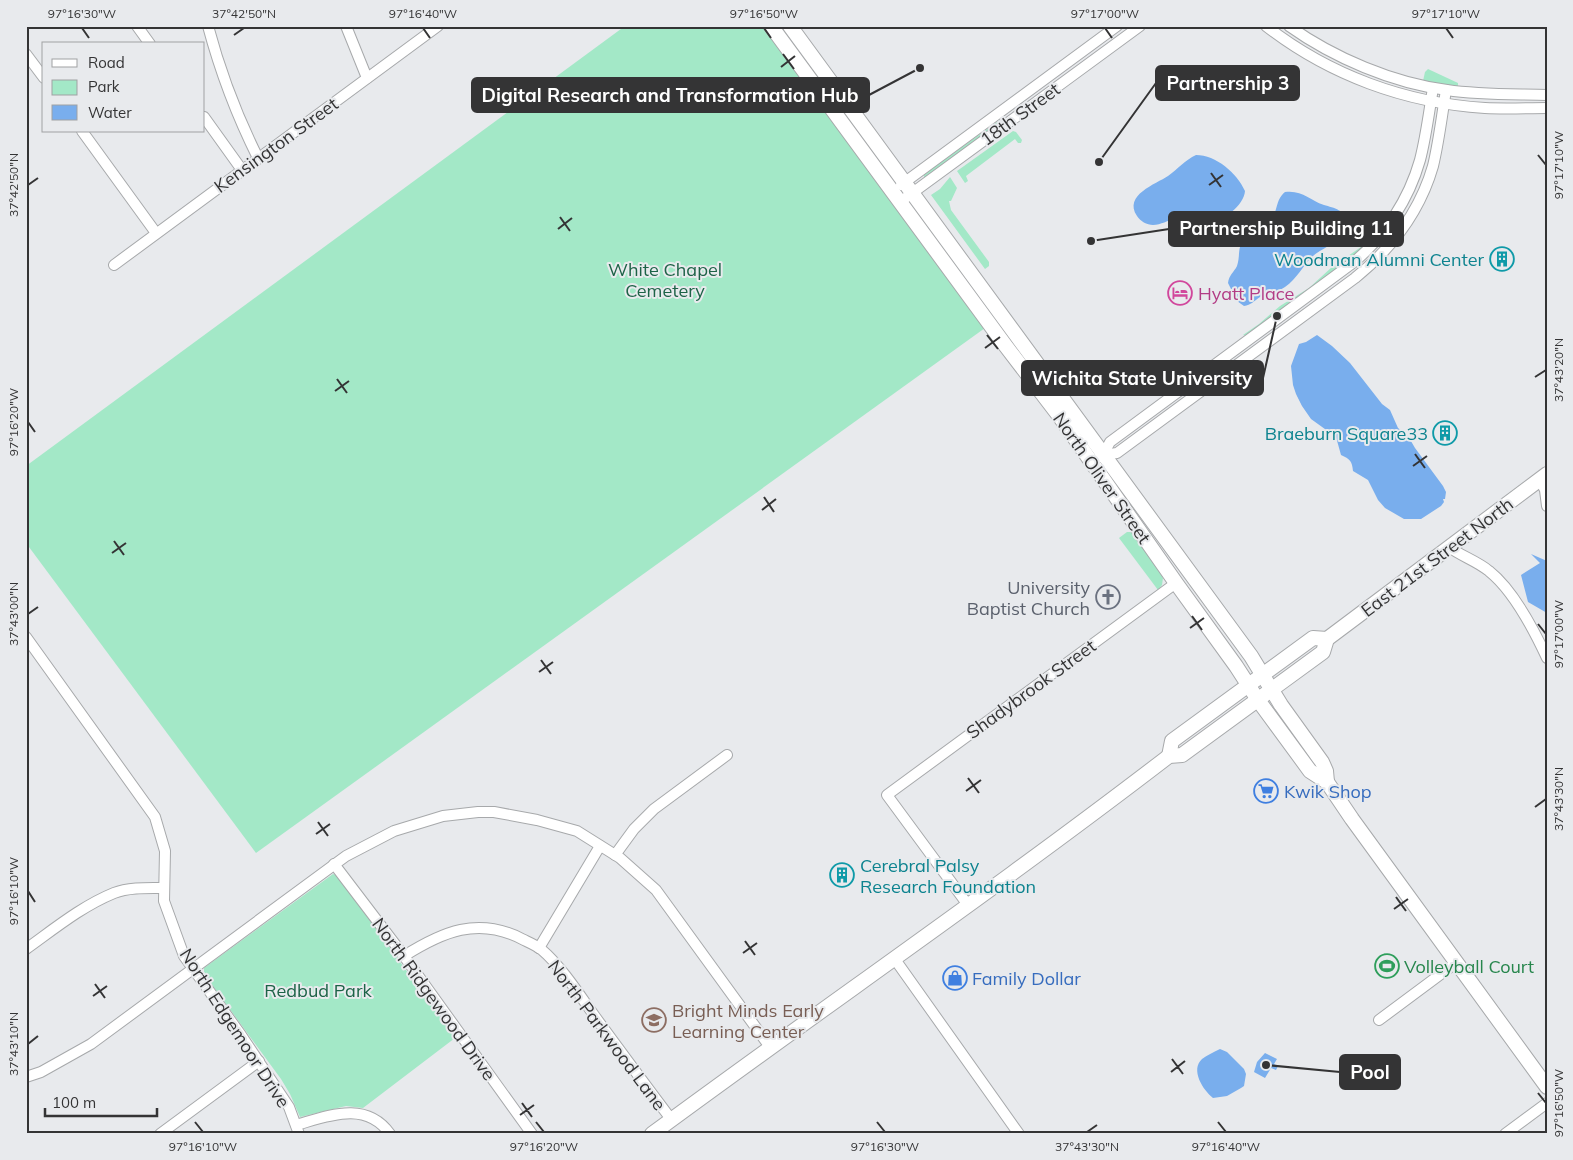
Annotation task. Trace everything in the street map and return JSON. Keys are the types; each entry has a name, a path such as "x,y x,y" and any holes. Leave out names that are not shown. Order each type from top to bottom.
{"main road":[{"name":"North Oliver Street","path":"771,26 1060,417 1091,464 1258,700 1310,771 1327,782 1375,852 1547,1087"},
{"name":"North Oliver Street","path":"790,26 1251,656 1322,762 1326,771 1327,782"},
{"name":"East 21st Street North","path":"652,1134 968,905 1169,756 1182,755 1272,690 1323,652 1327,639 1543,477"},
{"name":"East 21st Street North","path":"1169,756 1172,741 1313,638 1327,639"}],"street":[{"path":"137,26 149,42"},
{"path":"208,26 234,104 258,158"},
{"path":"346,26 367,78"},
{"name":"Kensington Street","path":"114,265 438,26"},
{"name":"18th Street","path":"896,197 1118,26"},
{"name":"18th Street","path":"908,188 1140,26"},
{"path":"1266,26 1295,47 1340,72 1385,89 1431,101 1486,108 1547,108"},
{"path":"1289,26 1322,47 1349,61 1380,73 1433,88 1505,94 1547,95"},
{"path":"26,54 42,75"},
{"path":"1104,455 1110,442 1354,262 1369,248 1394,216 1412,185 1420,158 1433,88"},
{"path":"1091,464 1104,455 1117,453 1355,278 1382,254 1407,222 1430,177 1436,153 1446,90"},
{"path":"205,118 242,170"},
{"path":"83,132 156,234"},
{"path":"1543,477 1547,506"},
{"path":"1448,547 1479,564 1501,582 1522,613 1547,658"},
{"name":"Shadybrook Street","path":"968,905 887,795 1176,583"},
{"name":"North Edgemoor Drive","path":"26,637 155,817 165,851 164,901 184,956 259,1061 289,1107 297,1129"},
{"path":"615,855 634,829 654,809 727,755"},
{"path":"26,1076 41,1072 91,1044 346,856 394,831 443,816 478,812 494,812 537,820 577,831 615,855 656,890 770,1047"},
{"path":"538,948 600,846"},
{"name":"North Ridgewood Drive","path":"334,864 404,956 532,1134"},
{"path":"26,949 71,917 116,892 139,888 164,888"},
{"name":"North Parkwood Lane","path":"404,956 428,940 450,931 464,929 483,928 503,931 517,936 538,948 566,978 671,1119"},
{"path":"894,958 1019,1134"},
{"path":"1379,1020 1457,962"},
{"path":"160,1134 259,1061"},
{"path":"1504,1134 1547,1103"},
{"path":"297,1129 336,1114 352,1112 368,1116 379,1122 390,1134"}],"green space":[{"name":"White Chapel Cemetery","path":"625,26 762,26 985,328 256,853 26,543 26,466"},
{"path":"1428,69 1458,83 1458,87 1423,81 1425,72"},
{"path":"1000,120 1000,123 924,178 924,174"},
{"path":"1013,131 1022,140 1021,143 1018,143 1015,139 966,176 968,181 965,183 957,171"},
{"path":"950,177 957,188 951,201 949,201 951,210 989,262 989,266 985,269 931,195 940,189"},
{"path":"1375,233 1374,237 1351,259 1297,297 1297,299 1247,336 1243,335 1280,306 1309,288 1332,267 1361,247"},
{"path":"1127,532 1132,532 1163,578 1162,585 1158,590 1119,538"},
{"name":"Redbud Park","path":"333,874 338,876 455,1038 363,1108 346,1106 300,1117 281,1079 204,974 204,968"},
{"name":"Volleyball Court","path":"1385,953 1398,971 1389,978 1375,960"}],"water":[{"path":"1196,155 1211,158 1225,166 1237,178 1245,191 1244,197 1236,208 1225,217 1212,222 1175,219 1153,225 1140,220 1134,209 1134,202 1137,196"},
{"path":"1285,192 1297,192 1339,210 1345,218 1345,229 1339,239 1313,256 1285,287 1244,306 1237,301 1228,283 1230,276 1237,266 1241,244 1247,237 1265,228 1270,223"},
{"path":"1317,335 1350,363 1382,404 1390,410 1398,428 1408,436 1443,486 1446,492 1445,499 1443,499 1444,502 1421,519 1404,519 1385,508 1378,500 1368,480 1353,471 1350,461 1341,455 1336,437 1311,419 1302,406 1293,385 1291,366 1299,344"},
{"path":"1531,554 1547,561 1547,613 1528,602 1521,575 1540,563"},
{"path":"1220,1049 1227,1052 1244,1069 1246,1074 1244,1086 1227,1096 1213,1098 1199,1080 1197,1069 1202,1059"},
{"path":"1265,1053 1277,1059 1274,1064 1278,1066 1276,1070 1271,1068 1265,1078 1254,1072 1257,1062"}],"place":[{"name":"Digital Research and Transformation Hub","path":"920,68"},
{"name":"Partnership 3","path":"1099,162"},
{"name":"Partnership Building 11","path":"1091,241"},
{"name":"Woodman Alumni Center","path":"1502,259"},
{"name":"Hyatt Place","path":"1180,293"},
{"name":"Wichita State University","path":"1277,316"},
{"name":"Braeburn Square33","path":"1445,433"},
{"name":"University Baptist Church","path":"1108,597"},
{"name":"Kwik Shop","path":"1266,791"},
{"name":"Cerebral Palsy Research Foundation","path":"842,875"},
{"name":"Volleyball Court","path":"1387,966"},
{"name":"Family Dollar","path":"955,978"},
{"name":"Bright Minds Early Learning Center","path":"654,1020"},
{"name":"Pool","path":"1266,1065"}]}
